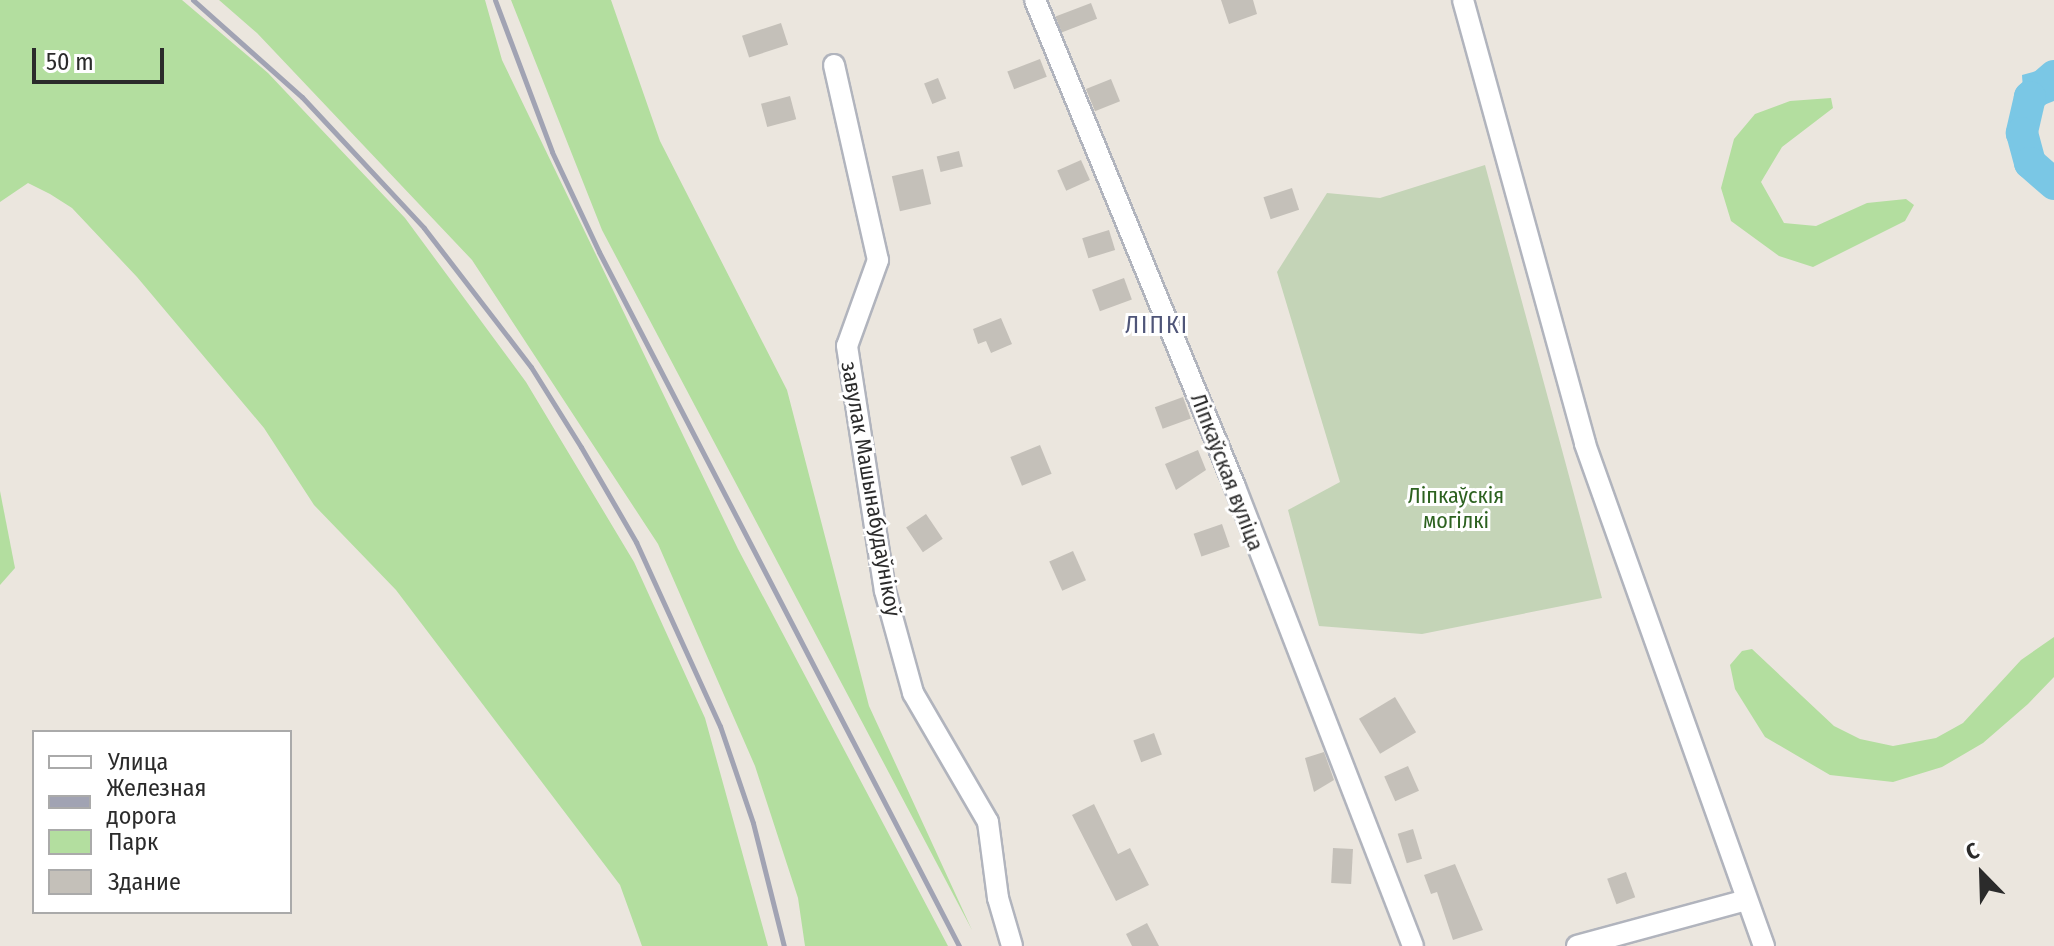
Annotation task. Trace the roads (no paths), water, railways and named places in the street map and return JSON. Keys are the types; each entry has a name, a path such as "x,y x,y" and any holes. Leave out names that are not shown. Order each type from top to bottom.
{"street":[{"name":"Ліпкаўская вуліца","path":"1035,0 1235,487 1413,946"},
{"path":"1463,0 1585,444 1764,946"},
{"name":"завулак Машынабудаўнікоў","path":"834,65 878,260 847,346 885,591 913,693 988,822 998,898 1012,946"},
{"path":"1577,946 1746,900"}],"water":[{"path":"2054,66 2054,101 2036,108 2024,104 2022,75"}],"waterway":[{"path":"2054,76 2030,97 2022,133 2030,163 2054,184"}],"railway":[{"path":"193,0 302,97 424,228 531,367 581,447 636,542 720,726 753,823 784,946"},
{"path":"495,0 552,152 599,252 959,946"}],"district":[{"name":"ЛІПКІ","path":"1157,326"}],"park label":[{"name":"Ліпкаўскія могілкі","path":"1456,508"}]}
